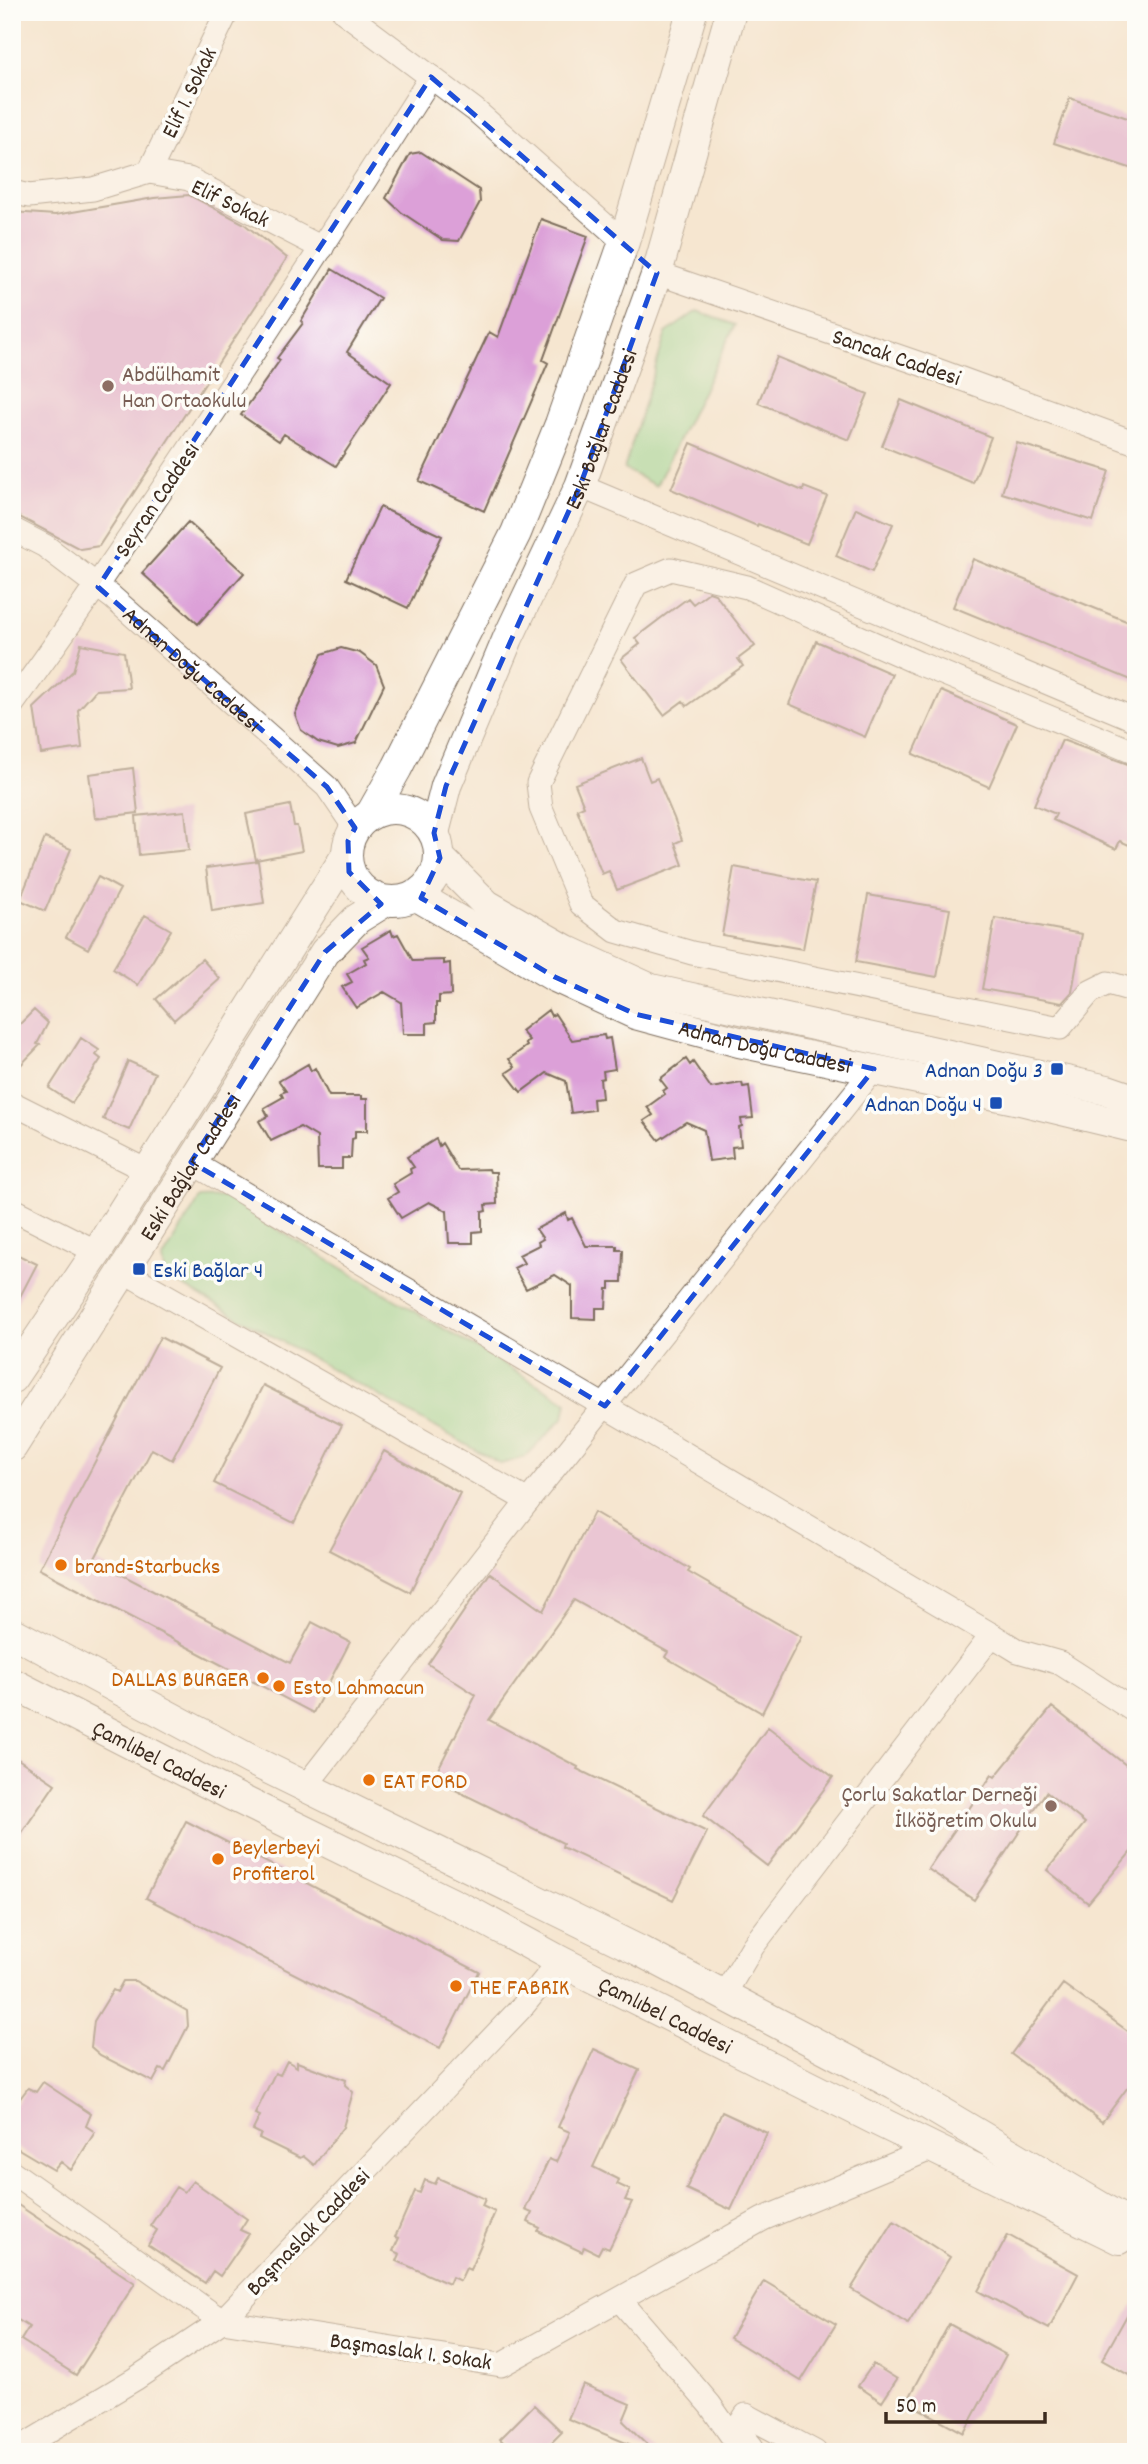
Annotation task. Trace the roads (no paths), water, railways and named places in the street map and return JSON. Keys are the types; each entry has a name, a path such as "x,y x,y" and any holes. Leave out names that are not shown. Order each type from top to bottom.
{"main road":[{"name":"Eski Bağlar Caddesi","path":"12,1378 97,1252 397,768 516,533 560,424 624,242 692,12"},
{"name":"Eski Bağlar Caddesi","path":"437,845 446,786 503,650 580,486 657,273 731,12"},
{"path":"624,242 657,273"},
{"path":"394,809 418,815 437,845 436,873 429,886 417,896 402,901 386,901 370,896 358,886 349,872 357,833 394,809"},
{"name":"Adnan Doğu Caddesi","path":"437,845 487,905 566,950 651,989 1107,1090 1136,1100"},
{"name":"Adnan Doğu Caddesi","path":"417,896 555,977 635,1014 739,1042 1020,1100 1136,1128"},
{"name":"Eski Bağlar Caddesi","path":"12,1447 325,952 357,919 386,901"},
{"path":"12,1632 305,1787 724,1995 940,2110 1136,2228"},
{"name":"Çamlıbel Caddesi","path":"12,1683 933,2148 1136,2246"}],"street":[{"name":"Elif 1. Sokak","path":"149,172 227,12"},
{"path":"344,12 475,110 624,242"},
{"name":"Seyran Caddesi","path":"12,705 98,587 255,353 431,77"},
{"name":"Elif Sokak","path":"12,192 29,196 93,189 149,172 189,179 322,248"},
{"name":"Sancak Caddesi","path":"657,273 918,363 1136,443"},
{"path":"580,486 1136,720"},
{"name":"Adnan Doğu Caddesi","path":"12,529 45,546 98,587 327,787 357,833"},
{"path":"1136,753 918,663 747,587 671,569 636,583 538,783 541,808 581,904 616,931 692,953 1060,1028 1090,992 1108,983 1136,991"},
{"path":"305,1787 873,1069"},
{"path":"12,1103 147,1171"},
{"path":"191,1162 1018,1651 1060,1663 1136,1712"},
{"path":"12,1209 97,1252"},
{"path":"123,1271 528,1502"},
{"path":"724,1995 753,1946 992,1635"},
{"name":"Başmaslak Caddesi","path":"13,2452 135,2379 222,2320 523,2006 560,1961"},
{"name":"Başmaslak 1. Sokak","path":"12,2172 222,2320 501,2365 763,2219 933,2148"},
{"path":"620,2300 710,2405 743,2452"},
{"path":"757,2452 737,2429 746,2415 815,2452"}],"place":[{"name":"Abdülhamit Han Ortaokulu","path":"108,386"},
{"name":"Adnan Doğu 3","path":"1057,1069"},
{"name":"Adnan Doğu 4","path":"996,1103"},
{"name":"Eski Bağlar 4","path":"139,1269"},
{"name":"brand=Starbucks","path":"61,1565"},
{"name":"DALLAS BURGER","path":"263,1678"},
{"name":"Esto Lahmacun","path":"279,1686"},
{"name":"EAT FORD","path":"369,1780"},
{"name":"Çorlu Sakatlar Derneği İlköğretim Okulu","path":"1051,1806"},
{"name":"Beylerbeyi Profiterol","path":"218,1859"},
{"name":"THE FABRIK","path":"456,1986"}]}
